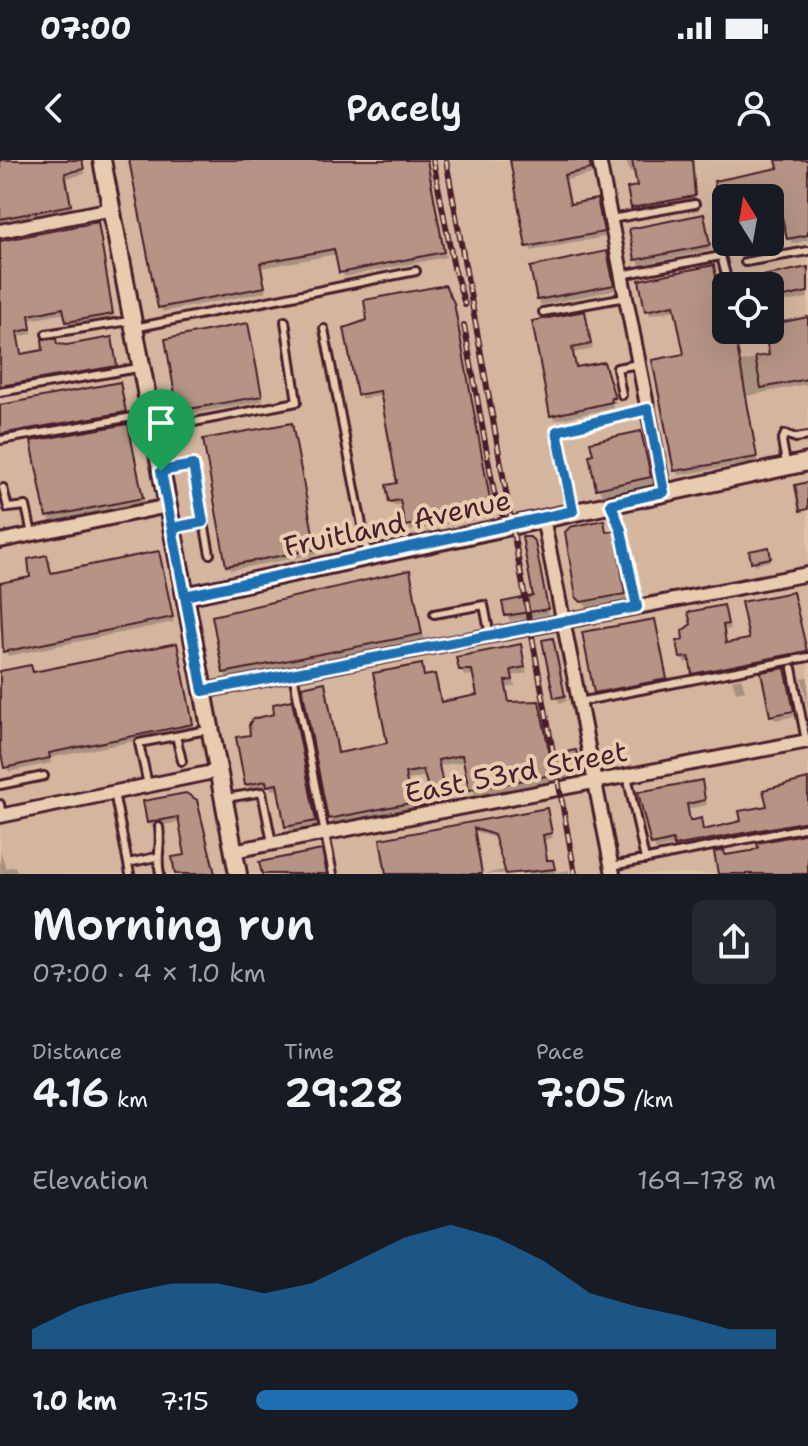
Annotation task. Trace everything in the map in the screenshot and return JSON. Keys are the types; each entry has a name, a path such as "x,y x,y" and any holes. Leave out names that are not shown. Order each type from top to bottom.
{"main road":[{"path":"102,160 238,874"},
{"name":"Fruitland Avenue","path":"185,596 808,462"}],"street":[{"path":"599,160 664,492"},
{"path":"0,231 112,209"},
{"path":"0,541 168,506"},
{"path":"543,518 613,870"},
{"path":"203,691 808,574"},
{"name":"East 53rd Street","path":"233,851 807,741"},
{"path":"1,812 218,771"}],"lane":[{"path":"611,219 695,204"},
{"path":"745,262 808,251"},
{"path":"621,275 721,256 725,272"},
{"path":"46,334 133,324 416,271"},
{"path":"543,312 626,297"},
{"path":"0,440 297,402 285,321"},
{"path":"324,329 368,556"},
{"path":"622,395 617,368 639,363"},
{"path":"0,392 141,367"},
{"path":"573,511 557,431 648,409"},
{"path":"787,467 782,441 785,434 796,438 808,436"},
{"path":"161,471 193,465 210,554"},
{"path":"3,488 8,508 26,506 32,534"},
{"path":"611,504 621,530 637,607"},
{"path":"172,528 203,522"},
{"path":"434,614 484,605 490,636"},
{"path":"579,702 808,657"},
{"path":"792,668 807,741"},
{"path":"293,674 333,874"},
{"path":"148,785 139,743 210,729"},
{"path":"176,736 182,761"},
{"path":"627,775 645,860"},
{"path":"0,785 44,776"},
{"path":"114,792 130,874"},
{"path":"224,799 262,792 272,843"},
{"path":"159,827 162,844 156,857 160,874"},
{"path":"613,870 645,860 808,827"},
{"path":"128,863 156,857"}],"shaded area":[{"path":"0,160 808,160 808,874 0,874"}],"building":[{"path":"0,160 82,160 84,169 65,173 71,205 0,219"},
{"path":"129,160 427,160 444,252 339,273 334,249 260,263 265,287 158,308"},
{"path":"510,160 589,160 591,169 564,175 570,204 597,199 604,232 526,247"},
{"path":"632,160 692,160 695,196 631,208 627,188 637,186"},
{"path":"776,160 808,160 808,235 787,239 784,184 715,184 714,181 778,168"},
{"path":"704,214 710,245 635,260 629,229"},
{"path":"98,222 113,314 66,322 63,308 29,315 31,329 17,332 21,354 43,350 42,339 56,339 57,344 67,345 112,337 117,366 0,386 0,241"},
{"path":"607,251 614,285 537,300 530,267"},
{"path":"714,265 712,344 737,344 757,457 674,471 652,360 684,354 674,305 645,311 639,280"},
{"path":"808,267 808,292 784,297 783,272"},
{"path":"445,285 454,303 492,510 405,526 400,500 389,502 386,485 397,483 380,391 357,395 344,328 367,320 364,300"},
{"path":"585,311 591,344 572,348 576,367 604,362 615,398 611,398 612,402 550,416 532,321"},
{"path":"808,317 808,379 761,388 755,357 769,355 767,344 784,344 784,322"},
{"path":"248,323 262,396 178,411 165,339"},
{"path":"120,382 126,412 0,434 0,405"},
{"path":"292,423 316,549 226,566 203,439"},
{"path":"128,424 143,498 46,517 31,441"},
{"path":"641,431 651,477 596,489 589,455 593,454 590,442"},
{"path":"808,482 808,509 800,511 795,485"},
{"path":"604,520 606,532 615,531 625,594 581,602 576,597 565,532 570,527"},
{"path":"522,537 530,537 535,542 548,609 505,616 502,602 533,596"},
{"path":"769,547 771,558 751,562 749,551"},
{"path":"159,551 173,617 3,652 0,583 30,577 28,559 47,555 51,573"},
{"path":"410,570 422,634 223,673 212,616"},
{"path":"793,592 807,651 692,674 689,657 680,658 677,641 683,640 682,631 691,624 688,612 724,605 728,624 723,625 726,643 749,639 741,602"},
{"path":"655,619 667,679 594,693 582,632"},
{"path":"553,638 565,696 554,698 542,640"},
{"path":"177,643 193,724 49,753 50,758 4,768 0,749 0,671 31,665 33,672"},
{"path":"521,644 525,667 511,670 513,680 505,681 509,702 539,701 550,755 576,750 580,770 469,790 462,755 438,760 444,790 440,791 441,796 431,798 423,770 405,773 411,803 328,819 302,687 325,682 338,753 387,743 373,673 422,664 424,676 435,674 441,702 477,695 472,670 459,670 456,657"},
{"path":"785,668 794,711 770,716 761,672"},
{"path":"292,700 316,821 285,827 277,784 267,786 266,781 245,785 236,737 250,735 252,719 274,714 273,704"},
{"path":"808,779 808,821 674,846 673,840 651,845 638,792 702,780 705,800 687,804 690,821 701,818 703,830 741,821 739,811 767,806 763,790"},
{"path":"186,793 197,800 215,874 175,874 172,857 185,855 178,817 147,823 143,801"},
{"path":"547,808 552,833 543,835 547,860 553,860 555,869 506,874 494,835 474,828 482,874 386,874 380,839"},
{"path":"808,833 808,874 718,874 714,852 724,850 725,855 751,851 758,848 757,843"},
{"path":"322,850 327,874 262,874 259,862"}],"railway":[{"path":"433,160 454,268 465,305"},
{"path":"446,160 575,874"},
{"path":"464,325 494,492 504,519"}],"route":[{"path":"648,409 664,492 611,504 628,557 637,607 203,691 161,471 193,465 203,522 172,528 185,596 573,511 557,431 648,409"}]}
